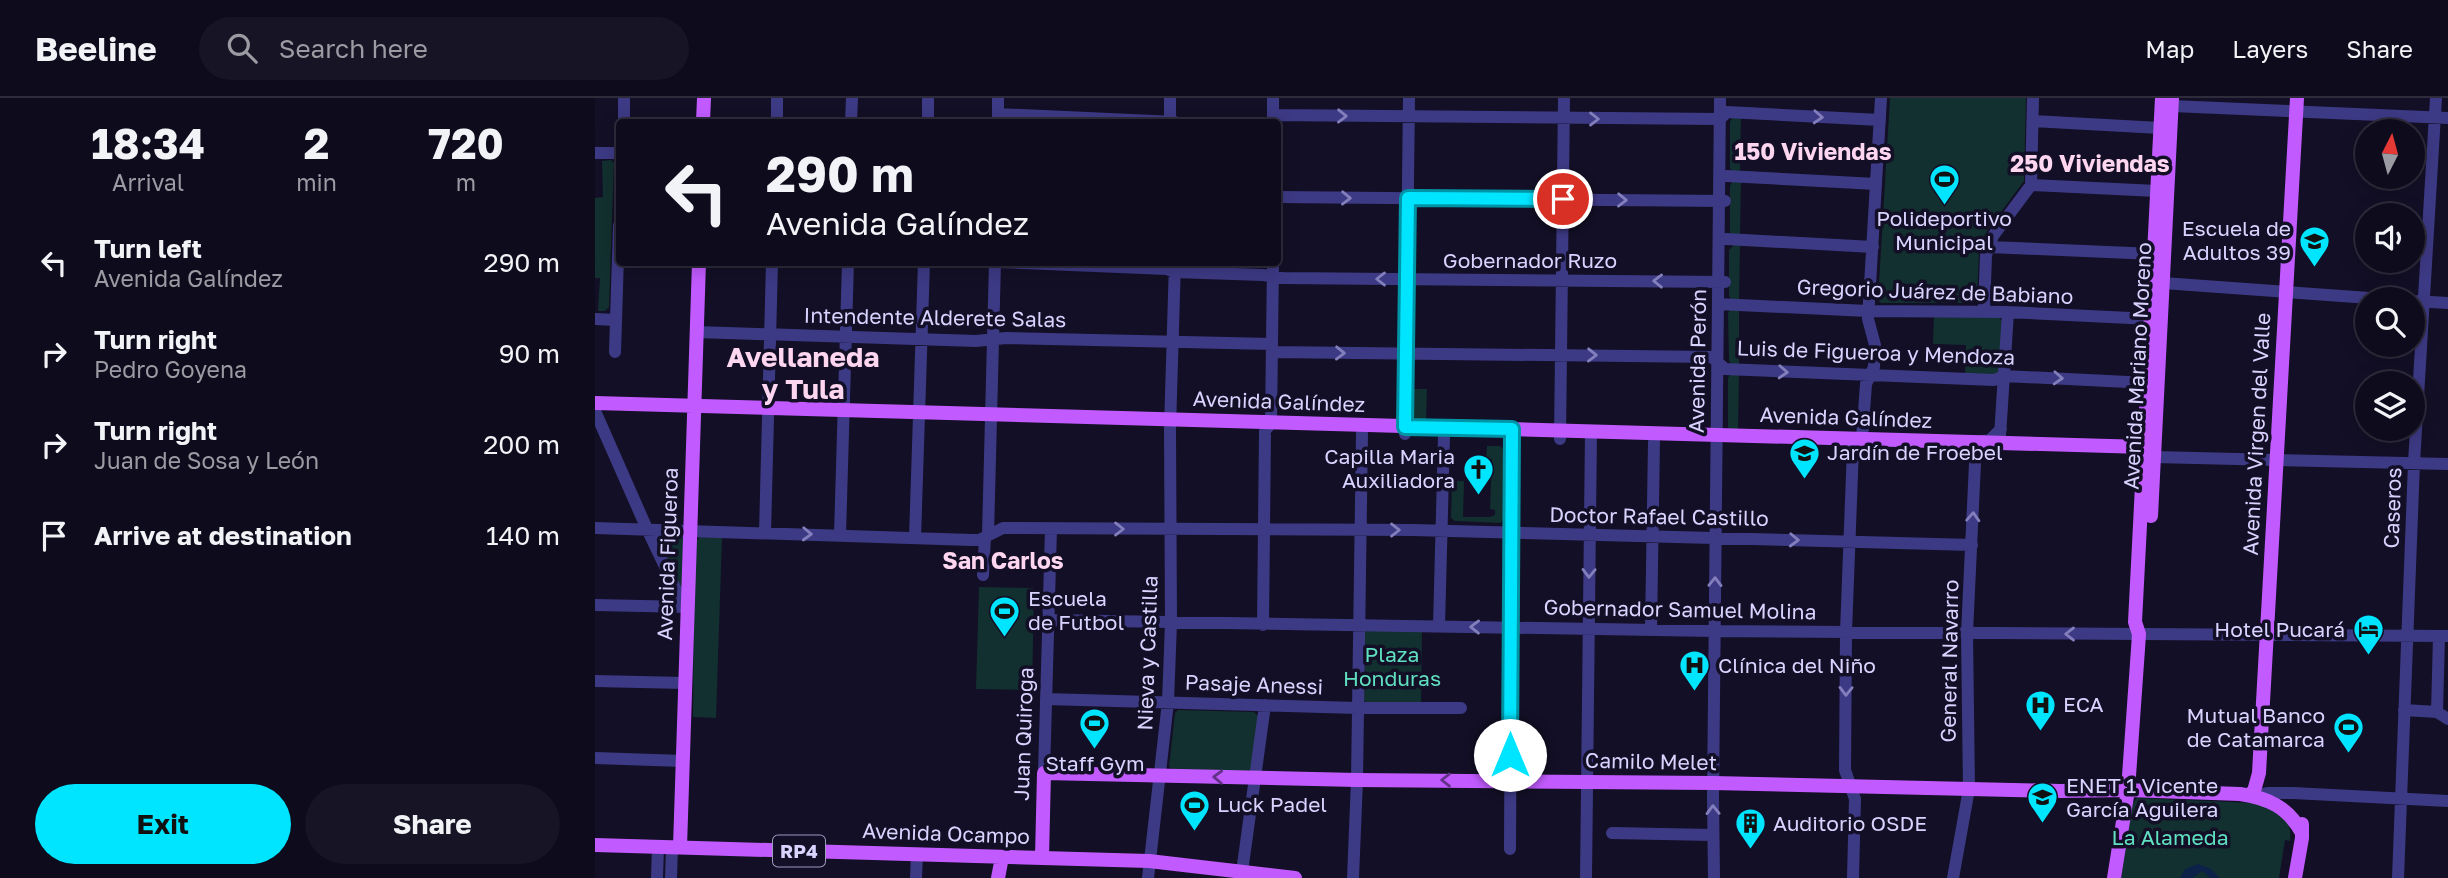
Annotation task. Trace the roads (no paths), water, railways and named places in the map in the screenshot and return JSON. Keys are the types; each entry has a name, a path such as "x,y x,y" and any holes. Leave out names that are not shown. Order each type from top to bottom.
{"main road":[{"path":"703,119 704,98"},
{"name":"Avenida Mariano Moreno","path":"2114,878 2128,790 2139,634 2145,622 2148,383 2160,128 2169,101"},
{"name":"Avenida Mariano Moreno","path":"2147,453 2164,283 2169,101"},
{"name":"Avenida Virgen del Valle","path":"2262,794 2259,773 2296,104"},
{"name":"Avenida Figueroa","path":"670,847 683,761 698,266"},
{"path":"595,403 693,411"},
{"path":"595,412 693,411"},
{"name":"Avenida Galíndez","path":"693,411 1719,438 2147,453"},
{"name":"Avenida Galíndez","path":"1268,427 1362,433 1405,431 1444,436 1512,433"},
{"name":"Avenida Galíndez","path":"1591,436 1654,442 1719,438"},
{"name":"Avenida Galíndez","path":"1976,447 2000,436 2147,453"},
{"name":"Camilo Melet","path":"1044,773 2262,794"},
{"name":"Juan Quiroga","path":"1042,857 1044,773"},
{"path":"2262,794 2296,812 2302,824 2294,878"},
{"name":"Avenida Ocampo","path":"595,845 1149,862 1295,878"},
{"path":"997,878 1002,857"},
{"path":"1002,857 1006,878"}],"street":[{"path":"624,98 624,119"},
{"path":"777,98 777,119"},
{"path":"851,119 852,98"},
{"path":"927,119 928,98"},
{"path":"998,98 998,118 1042,119"},
{"path":"1170,98 1173,119"},
{"path":"1174,119 1177,98"},
{"path":"1273,98 1273,119 1723,116 1880,120"},
{"path":"1405,431 1409,98"},
{"path":"1560,435 1564,98"},
{"name":"Avenida Perón","path":"1720,98 1727,176 1723,201 1726,239 1722,282"},
{"name":"Avenida Perón","path":"1714,878 1714,631 1721,365 1723,116 1727,98"},
{"path":"1853,878 1855,799 1845,770 1849,542 1857,443 1866,384 1874,367 1875,345 1868,312 1881,98"},
{"path":"1984,311 1986,256 1993,236 2031,185 2033,98"},
{"name":"Caseros","path":"2421,287 2441,118 2436,98"},
{"path":"2169,101 2296,104 2441,118"},
{"path":"2033,121 2160,128"},
{"path":"595,152 616,153"},
{"path":"1727,176 1876,184"},
{"path":"2031,185 2157,191"},
{"path":"1281,197 1723,201"},
{"path":"1726,239 1873,247"},
{"path":"1990,247 2154,254"},
{"path":"615,352 618,266"},
{"path":"765,533 772,266"},
{"path":"840,535 848,266"},
{"path":"915,538 924,266"},
{"path":"983,575 989,517 992,339 997,266"},
{"name":"Gobernador Ruzo","path":"1136,266 1273,276 1722,282"},
{"path":"1263,625 1273,266"},
{"name":"Nieva y Castilla","path":"1148,878 1168,702 1171,623 1171,267"},
{"path":"2164,283 2355,297"},
{"path":"2425,301 2448,303"},
{"name":"Gregorio Juárez de Babiano","path":"1722,304 1868,312 1984,311 2151,319"},
{"path":"2000,436 2008,312"},
{"path":"595,319 616,320"},
{"name":"Intendente Alderete Salas","path":"696,332 922,339 1169,342"},
{"name":"Luis de Figueroa y Mendoza","path":"1169,342 1405,354 1712,357 1721,365 1869,376 1994,380 2004,376 2148,383"},
{"name":"Caseros","path":"2398,878 2417,357"},
{"path":"595,412 647,529 679,596 688,607"},
{"path":"1353,878 1362,433"},
{"path":"1510,849 1512,433"},
{"path":"1439,626 1444,436"},
{"path":"1586,878 1591,436"},
{"path":"1651,629 1654,442"},
{"name":"General Navarro","path":"1953,878 1969,789 1967,633 1976,447"},
{"name":"Avenida Galíndez","path":"2147,453 2277,461 2448,464"},
{"path":"989,517 993,524 1003,528"},
{"path":"595,528 972,540 1003,528"},
{"name":"Doctor Rafael Castillo","path":"1003,528 1442,531 1972,545"},
{"name":"Juan Quiroga","path":"1044,773 1051,529"},
{"path":"595,605 688,607"},
{"name":"Gobernador Samuel Molina","path":"1049,620 1714,631 2444,636"},
{"path":"2404,710 2443,715 2444,636"},
{"path":"595,681 685,683"},
{"name":"Pasaje Anessi","path":"1047,699 1358,708 1461,708"},
{"path":"1243,872 1265,705"},
{"path":"595,758 683,761"},
{"path":"2262,794 2448,801"},
{"path":"1612,833 1713,835"},
{"path":"657,878 670,847"},
{"path":"670,847 671,878"},
{"path":"916,878 917,854"}],"water":[{"path":"2198,864 2211,869 2220,878 2210,878 2202,871 2192,878 2180,878 2185,869"}],"place":[{"name":"Polideportivo Municipal","path":"1944,206"},
{"name":"Escuela de Adultos 39","path":"2314,268"},
{"name":"Jardín de Froebel","path":"1804,480"},
{"name":"Capilla Maria Auxiliadora","path":"1478,496"},
{"name":"Escuela de Futbol","path":"1005,638"},
{"name":"Hotel Pucará","path":"2368,657"},
{"name":"Clínica del Niño","path":"1695,693"},
{"name":"ECA","path":"2040,732"},
{"name":"Staff Gym","path":"1095,751"},
{"name":"Mutual Banco de Catamarca","path":"2348,755"},
{"name":"ENET 1 Vicente García Aguilera","path":"2043,825"},
{"name":"Luck Padel","path":"1194,832"},
{"name":"Auditorio OSDE","path":"1750,851"}],"district":[{"name":"150 Viviendas","path":"1813,152"},
{"name":"250 Viviendas","path":"2090,164"},
{"name":"Avellaneda y Tula","path":"803,373"},
{"name":"San Carlos","path":"1003,561"}],"park label":[{"name":"Plaza Honduras","path":"1392,667"},
{"name":"La Alameda","path":"2170,838"}]}
